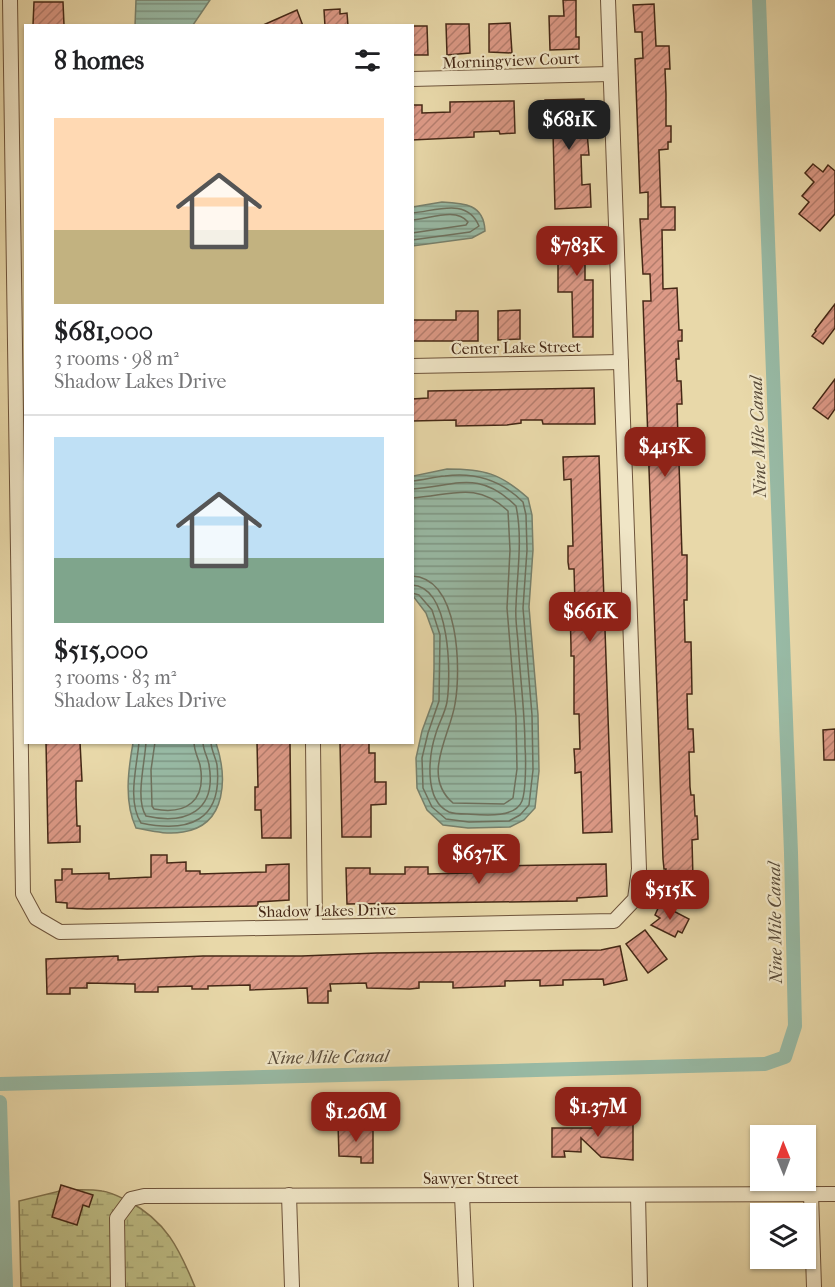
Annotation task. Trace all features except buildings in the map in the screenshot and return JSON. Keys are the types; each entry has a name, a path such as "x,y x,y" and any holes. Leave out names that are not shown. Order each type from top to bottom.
{"street":[{"name":"Shadow Lakes Drive","path":"10,0 21,373 23,894 36,918 60,932 614,921 635,899 639,857 608,0"},
{"name":"Morningview Court","path":"414,79 610,74"},
{"name":"Center Lake Street","path":"414,366 621,362"},
{"path":"313,744 315,927"},
{"path":"811,1194 814,1287"},
{"name":"Sawyer Street","path":"118,1287 117,1218 131,1199 144,1196 835,1194"},
{"path":"288,1195 292,1287"},
{"path":"462,1195 466,1287"},
{"path":"638,1195 640,1287"}],"green space":[{"path":"64,1190 88,1190 119,1196 152,1217 177,1248 195,1287 21,1287 19,1201"}],"water":[{"path":"136,0 210,0 194,24 135,24"},
{"path":"442,202 465,204 477,210 481,215 485,231 472,238 414,246 414,207"},
{"path":"447,469 482,472 509,483 528,498 532,515 533,550 529,607 538,715 539,771 535,808 524,820 510,827 468,828 443,825 427,810 417,788 416,758 422,731 433,701 434,635 426,613 414,597 414,476"},
{"path":"133,744 216,744 222,770 220,797 209,820 198,828 177,833 136,828 128,797"}],"waterway":[{"name":"Nine Mile Canal","path":"0,1084 765,1064 785,1057 795,1026 791,853 759,0"},
{"name":"Nine Mile Canal","path":"0,1102 6,1287"}]}
